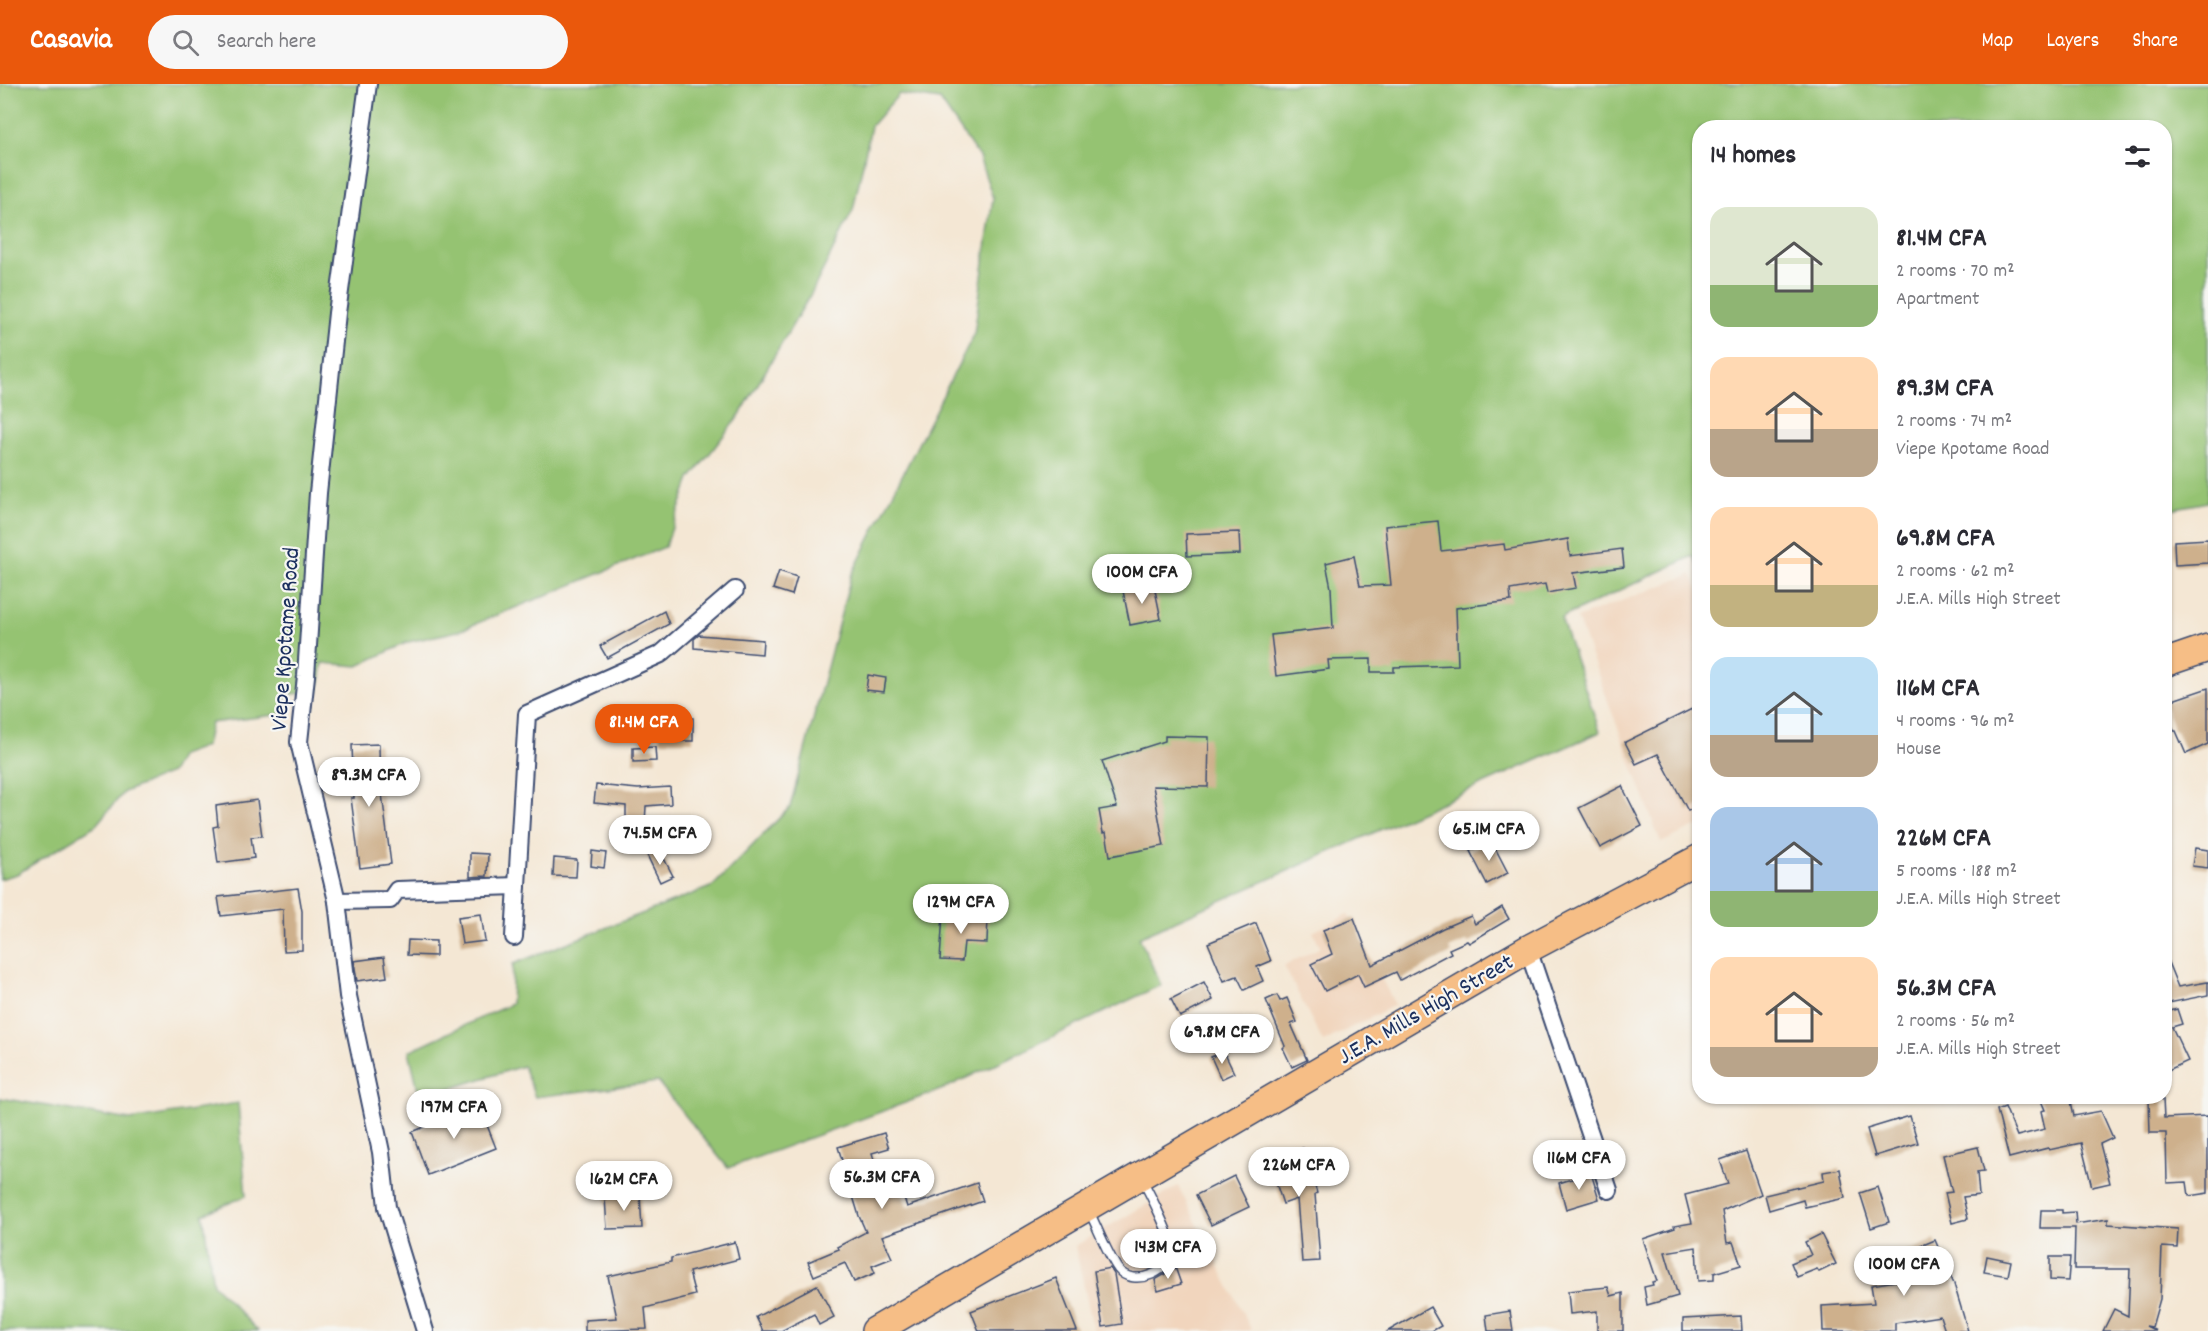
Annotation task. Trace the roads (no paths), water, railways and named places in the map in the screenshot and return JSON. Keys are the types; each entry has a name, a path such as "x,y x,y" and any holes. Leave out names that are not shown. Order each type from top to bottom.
{"highway":[{"path":"2172,660 2208,648"},
{"name":"J.E.A. Mills High Street","path":"875,1331 1528,949 1692,862"}],"street":[{"name":"Viepe Kpotame Road","path":"368,84 337,313 318,493 306,676 299,742 337,901 348,996 381,1152 387,1207 426,1331"},
{"path":"514,937 527,714 662,654 735,590"},
{"path":"337,901 390,900 397,890 517,886"},
{"path":"1528,949 1609,1190"}],"lane":[{"path":"1088,1208 1119,1270 1131,1277 1143,1277 1165,1267 1171,1257 1172,1246 1148,1189 1140,1177"}]}
